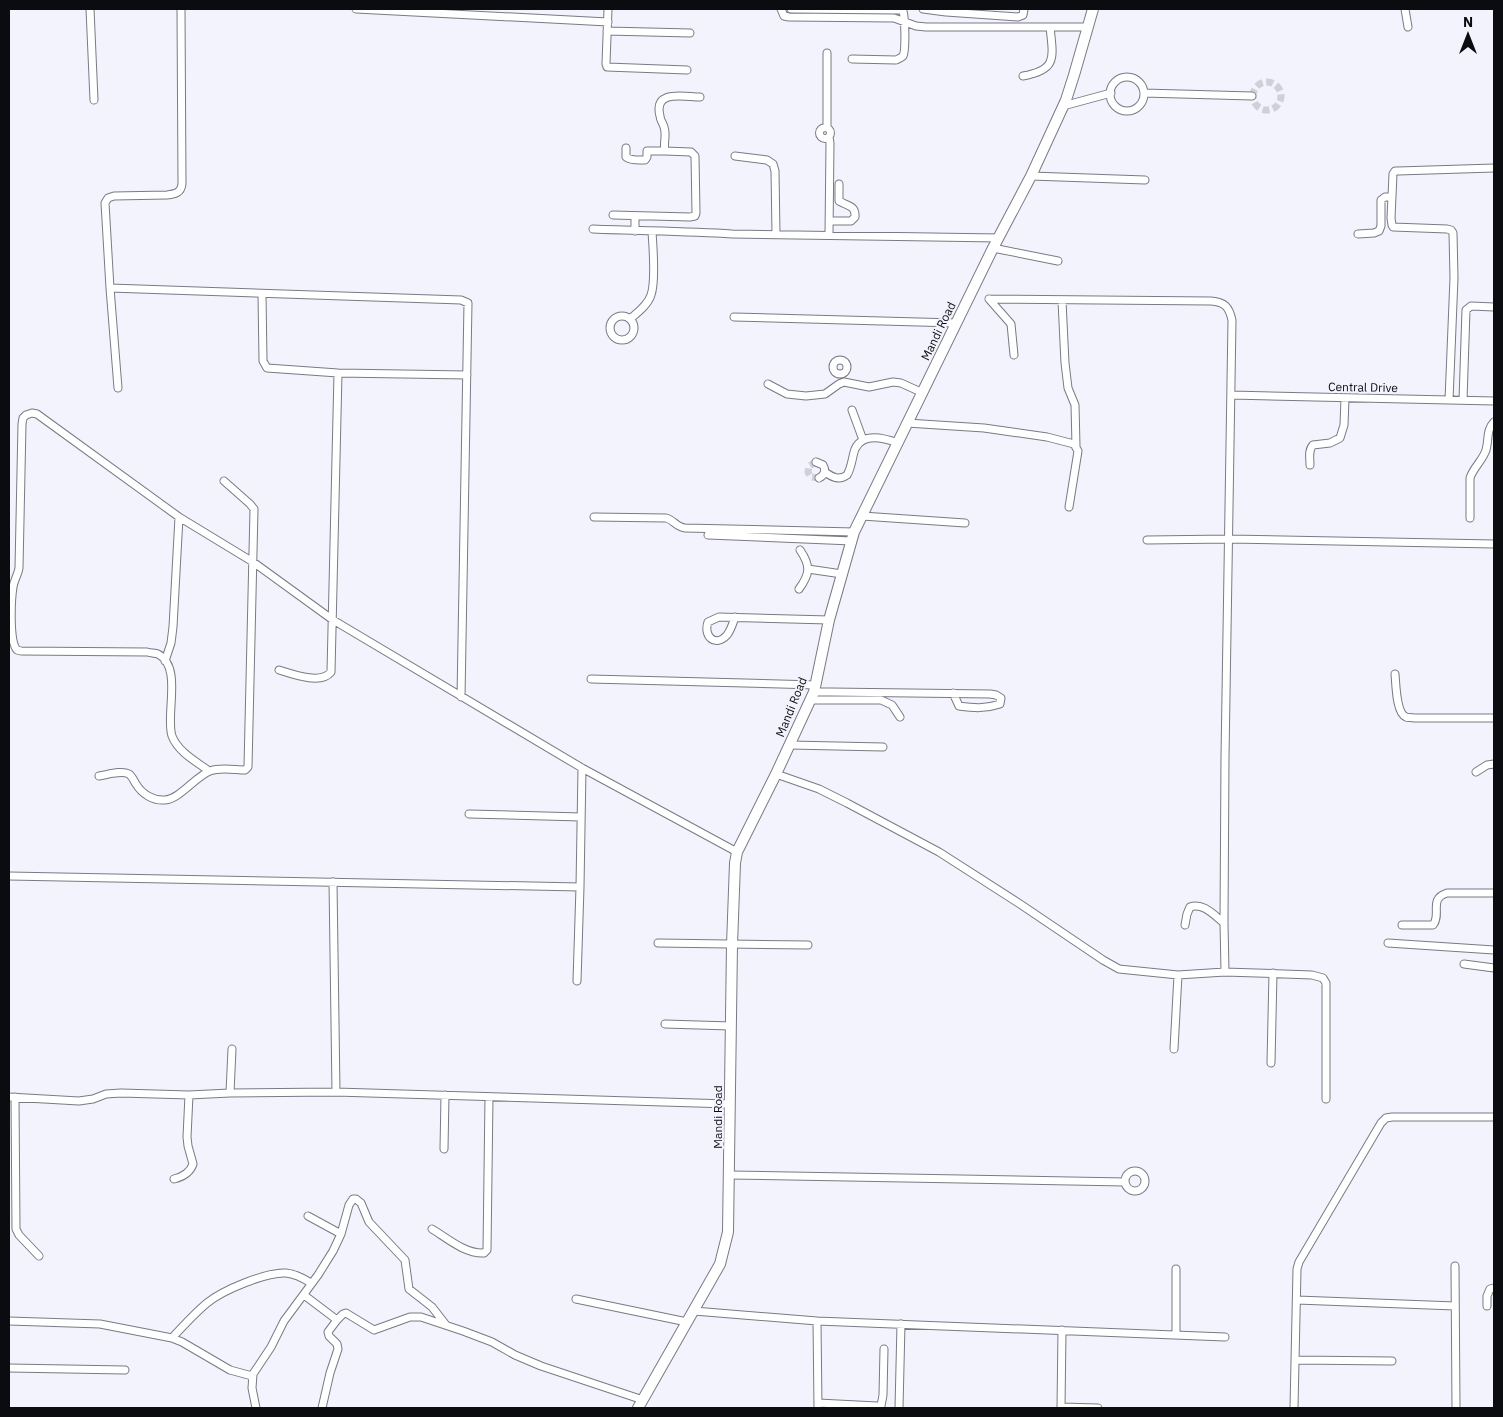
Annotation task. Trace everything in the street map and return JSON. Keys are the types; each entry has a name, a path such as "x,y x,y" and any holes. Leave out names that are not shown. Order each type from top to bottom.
{"street":[{"path":"90,9 94,100"},
{"path":"118,388 105,203 108,198 114,196 175,194 179,192 182,186 181,9"},
{"path":"356,9 608,22"},
{"path":"608,9 607,67 687,70"},
{"path":"781,9 784,16 789,17 894,18 916,26 926,27 1088,27"},
{"path":"923,9 1018,17 1023,14 1024,9"},
{"name":"Mandi Road","path":"641,1404 720,1264 728,1232 730,1026 735,863 737,852 790,745 813,692 853,536 956,323 1031,176 1063,106 1093,9"},
{"path":"1405,9 1408,27"},
{"path":"791,10 900,10 903,12 906,22 904,52 901,57 896,60 852,59"},
{"path":"1023,76 1040,72 1051,61 1053,53 1050,27"},
{"path":"607,31 690,33"},
{"path":"827,53 826,128 830,132 828,137 830,143 830,235"},
{"path":"1127,77 1141,83 1144,93 1138,107 1128,110 1122,110 1114,103 1111,93 1114,84 1118,80 1127,77"},
{"path":"1063,106 1111,93"},
{"path":"1144,93 1252,96"},
{"path":"665,151 665,130 659,115 660,102 670,96 700,97"},
{"path":"613,215 690,217 695,216 696,213 695,156 690,152 647,151 645,160 634,160 626,157 626,148"},
{"path":"735,156 767,160 773,164 775,171 776,234"},
{"path":"1449,400 1454,278 1453,233 1451,230 1446,229 1393,227 1391,222 1393,174 1395,171 1494,168"},
{"path":"1031,176 1145,180"},
{"path":"830,221 851,221 855,217 854,209 839,201 839,184"},
{"path":"1358,234 1379,231 1381,226 1381,200 1385,197 1392,197"},
{"path":"635,216 635,231"},
{"path":"593,229 652,232 830,235 996,243 1058,261"},
{"path":"630,319 649,300 652,293 652,232"},
{"path":"110,288 467,301 469,308 461,697"},
{"path":"262,294 263,361 265,366 271,369 338,373 467,375"},
{"path":"1014,355 1011,324 989,299 1218,301 1230,309 1232,320 1226,697 1225,972"},
{"path":"1062,301 1065,362 1068,388 1075,404 1076,446 1078,451 1069,508"},
{"path":"1463,400 1466,310 1471,306 1494,307"},
{"path":"734,317 956,323"},
{"path":"279,670 310,678 323,678 331,672 338,373"},
{"path":"843,374 844,382"},
{"path":"768,384 787,394 806,396 825,394 844,382 869,387 893,382 923,393"},
{"name":"Central Drive","path":"1231,395 1494,401"},
{"path":"1310,464 1311,447 1330,444 1340,438 1344,424 1346,398"},
{"path":"852,410 863,440"},
{"path":"209,771 181,748 172,736 170,720 171,676 165,661 160,655 155,653 21,651 13,646 12,598 19,568 22,424 25,416 28,414 37,414 179,517 253,562 333,620 582,768 737,852"},
{"path":"1470,518 1471,473 1486,452 1489,430 1494,422"},
{"path":"908,423 996,429 1071,442 1076,446"},
{"path":"816,462 823,464 822,475 844,478 847,475 855,449 863,440 875,437 886,438 898,443"},
{"path":"99,776 116,773 128,774 146,795 158,800 164,800 177,795 209,771 216,769 245,770 249,765 254,509 224,481"},
{"path":"862,516 965,523"},
{"path":"165,661 171,643 173,627 179,517"},
{"path":"594,517 666,518 673,520 678,526 684,528 853,536"},
{"path":"708,535 853,536"},
{"path":"1147,540 1229,539 1494,544"},
{"path":"799,589 808,574 808,562 800,550"},
{"path":"808,569 842,574"},
{"path":"735,617 830,620"},
{"path":"1395,674 1398,704 1400,712 1404,716 1414,718 1494,718"},
{"path":"591,679 813,692 953,693 990,694 1001,698 1000,704 987,708 958,706 953,693"},
{"path":"813,692 881,700 892,705 900,717"},
{"path":"790,745 884,747"},
{"path":"1476,772 1487,765 1494,764"},
{"path":"577,981 582,768"},
{"path":"776,774 819,789 939,852 1113,966 1127,970 1178,975 1225,972 1312,974 1319,976 1325,980 1326,988 1326,1099"},
{"path":"469,814 581,817"},
{"path":"9,876 580,887"},
{"path":"333,882 336,1092"},
{"path":"1402,925 1433,925 1436,921 1437,900 1442,894 1494,893"},
{"path":"1185,925 1188,910 1190,907 1197,905 1224,923"},
{"path":"658,943 732,945 808,944"},
{"path":"1388,943 1494,950"},
{"path":"1464,964 1494,968"},
{"path":"1271,1063 1273,974"},
{"path":"1174,1049 1178,975"},
{"path":"665,1024 730,1026"},
{"path":"230,1092 232,1049"},
{"path":"39,1256 19,1235 16,1229 12,1097 79,1101 106,1094 121,1093 336,1092 729,1104"},
{"path":"174,1179 185,1175 193,1164 187,1137 189,1094"},
{"path":"444,1149 445,1096"},
{"path":"432,1229 473,1252 484,1253 487,1250 489,1097"},
{"path":"1294,1408 1297,1269 1299,1262 1381,1123 1386,1118 1398,1117 1494,1117"},
{"path":"730,1175 1125,1182"},
{"path":"256,1408 252,1376 271,1347 284,1321 333,1251 341,1234 349,1205 353,1199 356,1199 363,1206 371,1225 405,1260 409,1289 432,1307 446,1325"},
{"path":"308,1216 341,1234"},
{"path":"1455,1266 1456,1408"},
{"path":"1176,1269 1176,1335"},
{"path":"172,1338 206,1304 243,1284 281,1273 295,1274 311,1283"},
{"path":"1487,1306 1488,1292 1494,1288"},
{"path":"304,1295 337,1320"},
{"path":"576,1299 687,1322"},
{"path":"1297,1300 1455,1306"},
{"path":"694,1311 817,1321 1225,1337"},
{"path":"322,1408 338,1349 337,1344 329,1336 328,1332 337,1320 346,1313 374,1330 413,1317 421,1317 492,1342 515,1355 541,1366 641,1404"},
{"path":"9,1321 100,1324 172,1338 230,1370 252,1376"},
{"path":"817,1321 818,1406 881,1406 884,1349"},
{"path":"899,1408 901,1324"},
{"path":"1062,1330 1060,1408 1098,1408"},
{"path":"1296,1360 1392,1361"},
{"path":"9,1368 125,1370"}],"tunnel":[{"path":"1267,82 1277,86 1281,96 1277,106 1267,110 1257,106 1253,96 1257,86 1267,82"},
{"path":"816,462 809,466 808,472 811,477 819,478"}]}
